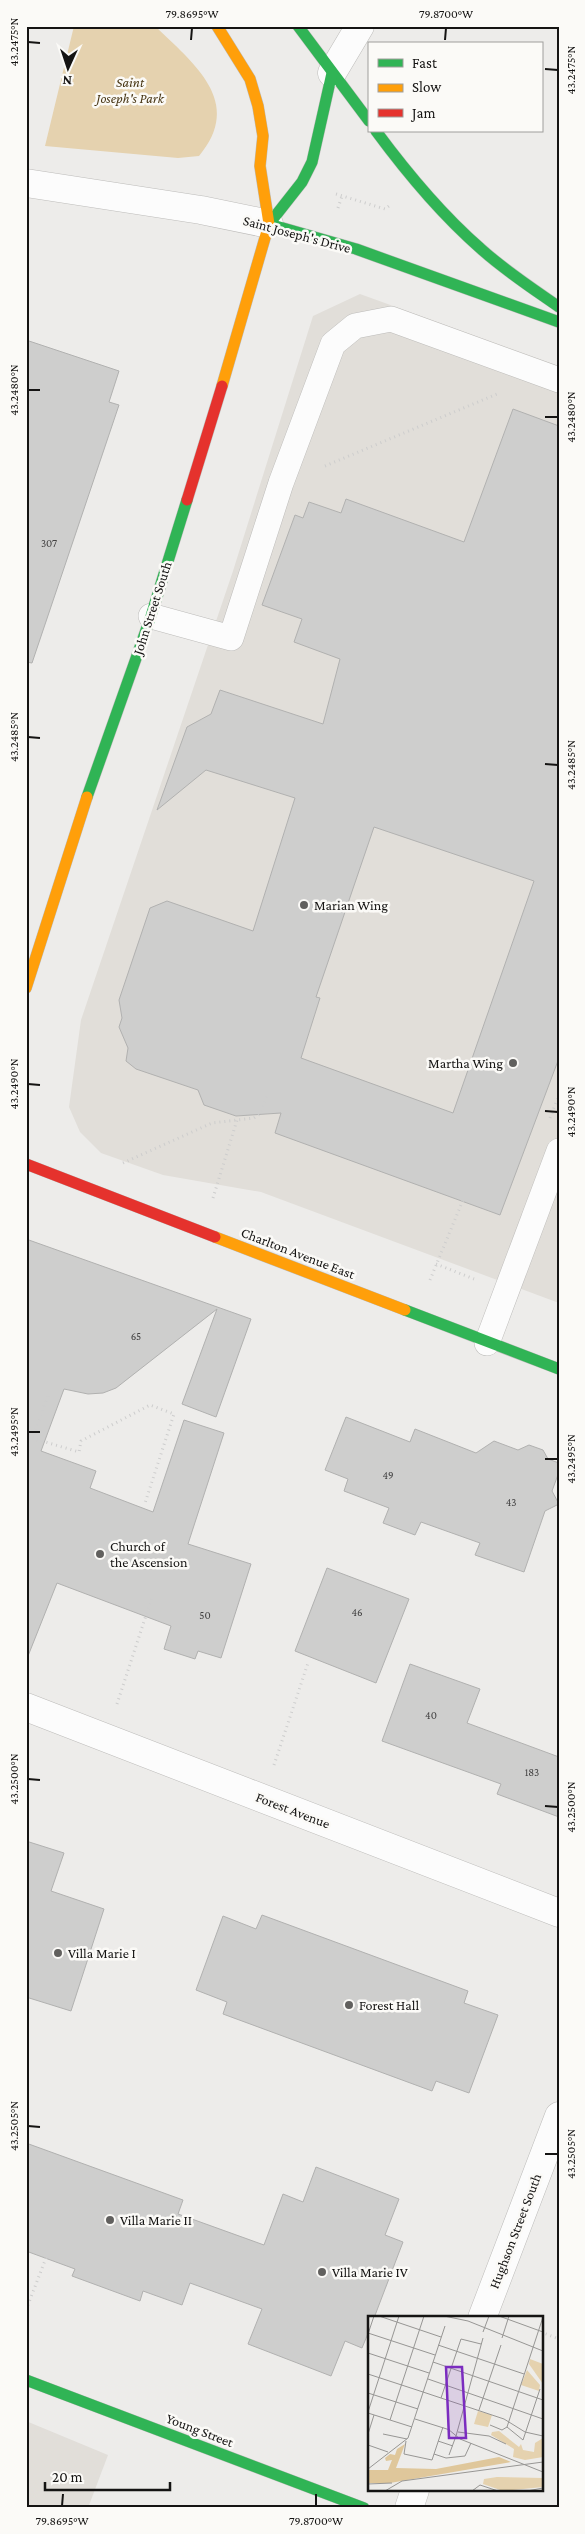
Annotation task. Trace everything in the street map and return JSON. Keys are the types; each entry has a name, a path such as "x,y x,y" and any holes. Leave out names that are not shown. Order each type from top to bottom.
{"main road":[{"name":"John Street South","path":"217,26 250,79 258,106 263,136 260,166 269,224"},
{"path":"298,26 368,120"},
{"name":"John Street South","path":"26,988 97,766 151,616 251,292 269,224 302,182 312,162 332,73"},
{"path":"377,132 416,184 449,218 482,249 559,306"},
{"name":"Saint Joseph's Drive","path":"269,224 356,249 559,322"},
{"name":"Charlton Avenue East","path":"26,1164 559,1369"},
{"name":"Young Street","path":"26,2380 364,2508"}],"street":[{"name":"John Street South","path":"332,73 360,26"},
{"name":"Saint Joseph's Drive","path":"26,183 200,210 269,224"},
{"name":"Forest Avenue","path":"26,1707 559,1914"},
{"name":"Hughson Street South","path":"483,2316 559,2116"},
{"path":"408,2508 414,2492"}],"lane":[{"path":"151,616 231,638 281,483 333,344 355,326 391,319 559,380"},
{"path":"488,1342 559,1151"}],"path":[{"path":"332,193 385,209 389,206"},
{"path":"316,470 501,393"},
{"path":"76,1184 212,1123 254,1118 261,1113 267,1096"},
{"path":"202,1232 237,1120"},
{"path":"416,1314 463,1200"},
{"path":"48,1396 32,1438 78,1452 81,1442 150,1405 174,1414 145,1503"},
{"path":"105,1737 152,1597"},
{"path":"263,1798 308,1663"},
{"path":"26,2310 46,2258"},
{"path":"542,2332 559,2339"}],"shaded area":[{"path":"360,294 559,366 559,1303 261,1192 163,1175 101,1153 80,1132 69,1107 81,1020 233,571 313,316"},
{"path":"26,2421 108,2455 88,2508 26,2508"}],"green space":[{"name":"Saint Joseph's Park","path":"74,26 155,26 184,54 198,69 215,101 217,118 212,136 199,156 178,158 45,146"}],"building":[{"path":"26,340 119,371 109,402 119,405 32,663 26,662"},
{"path":"513,409 559,426 559,1058 500,1215 275,1133 281,1113 236,1116 204,1105 198,1090 136,1069 126,1061 128,1048 119,1027 122,1018 119,1000 150,908 167,901 253,931 295,798 206,770 157,810 187,727 211,714 220,690 323,724 340,659 294,642 302,619 262,605 295,515 303,518 309,502 341,513 346,499 464,542","holes":["374,827 534,881 453,1113 301,1058 320,998 316,997"]},
{"path":"26,1239 251,1319 216,1417 182,1404 217,1309 116,1388 103,1393 88,1394 64,1389 41,1451 96,1471 90,1488 153,1512 184,1420 224,1433 188,1544 251,1564 221,1658 198,1651 195,1659 164,1649 171,1626 57,1583 28,1656 26,1655"},
{"path":"346,1417 410,1442 415,1429 476,1453 494,1441 518,1450 529,1445 543,1450 548,1459 559,1463 559,1472 552,1491 559,1504 545,1511 524,1572 475,1555 480,1543 421,1522 415,1535 383,1523 389,1508 344,1491 348,1479 325,1470"},
{"path":"327,1568 409,1599 376,1683 295,1651"},
{"path":"410,1664 480,1689 467,1723 559,1757 559,1817 497,1794 501,1784 382,1741"},
{"name":"Villa Marie I","path":"26,1841 64,1853 51,1891 104,1909 71,2011 26,1997"},
{"name":"Forest Hall","path":"262,1915 468,1991 464,2003 498,2015 469,2093 436,2081 432,2091 223,2014 227,2002 196,1990 223,1916 256,1929"},
{"path":"26,2143 183,2200 178,2214 264,2245 283,2194 303,2202 316,2167 399,2199 385,2235 403,2242 375,2316 368,2316 368,2333 362,2348 345,2341 331,2376 248,2344 262,2309 190,2283 182,2305 143,2291 140,2301 72,2276 75,2269 26,2251"}],"traffic: fast":[{"path":"298,26 368,120"},
{"path":"269,224 302,182 312,162 332,73"},
{"path":"377,132 425,192 465,235 518,279 559,307"},
{"path":"269,224 356,249 559,322"},
{"path":"87,797 151,616 187,500"},
{"path":"405,1310 559,1369"},
{"path":"26,2380 364,2508"}],"traffic: slow":[{"path":"217,26 250,79 258,106 263,136 260,166 269,224 222,386"},
{"path":"26,988 87,797"},
{"path":"215,1237 405,1310"}],"traffic: jam":[{"path":"187,500 222,386"},
{"path":"26,1164 215,1237"}],"place":[{"name":"Marian Wing","path":"304,905"},
{"name":"Martha Wing","path":"513,1063"},
{"name":"Church of the Ascension","path":"100,1554"},
{"name":"Villa Marie I","path":"58,1953"},
{"name":"Forest Hall","path":"349,2005"},
{"name":"Villa Marie II","path":"110,2220"},
{"name":"Villa Marie IV","path":"322,2272"}]}
